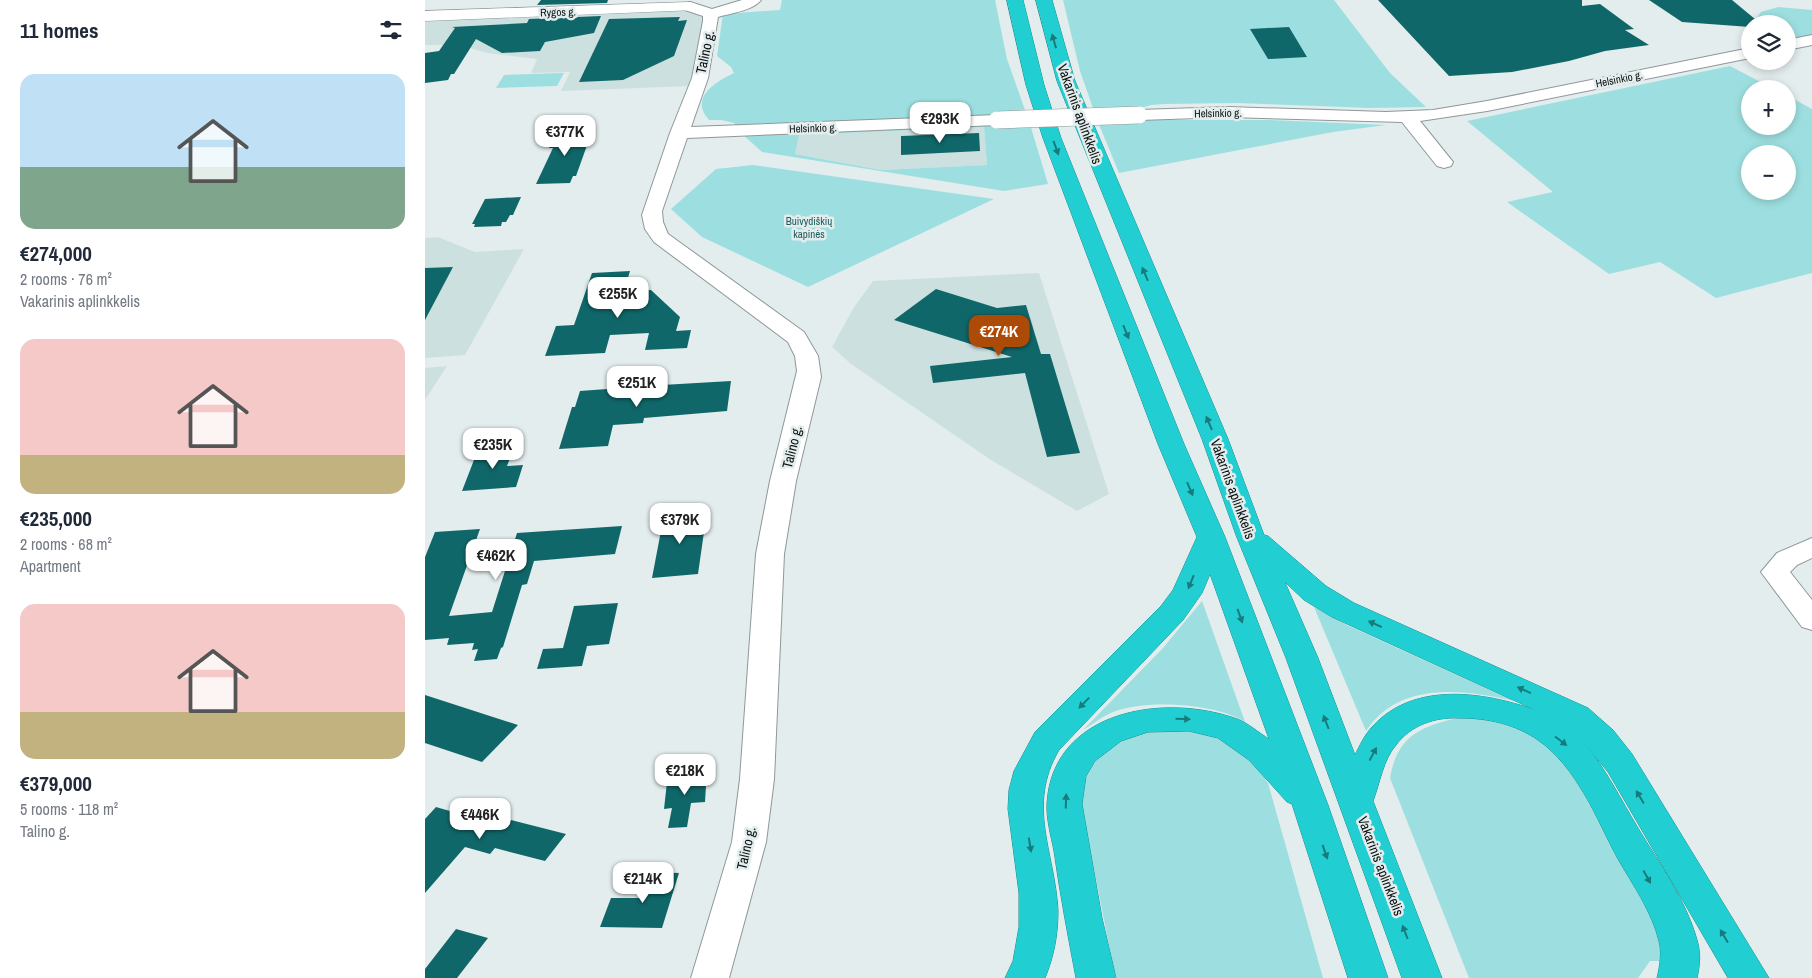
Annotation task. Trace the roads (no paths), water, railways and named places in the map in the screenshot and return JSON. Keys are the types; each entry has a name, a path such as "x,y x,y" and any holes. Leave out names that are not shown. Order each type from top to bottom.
{"highway":[{"path":"1015,0 1035,85 1067,181 1171,444 1211,537 1309,806 1368,978"},
{"name":"Vakarinis aplinkkelis","path":"1044,0 1070,90 1116,206 1215,439 1250,535 1301,658 1356,800 1422,978"},
{"path":"1250,535 1296,578 1315,593 1343,610 1542,698 1576,716 1601,739 1620,763 1749,978"},
{"path":"1025,978 1034,960 1040,925 1025,812 1026,788 1033,764 1047,742 1172,613 1187,593 1211,537"},
{"path":"1356,800 1371,756 1386,734 1407,717 1433,708 1471,706 1507,711 1541,726 1567,745 1587,770 1669,916 1679,940 1681,962 1677,978"},
{"path":"1096,978 1083,918 1064,804 1069,776 1083,752 1109,732 1147,720 1189,718 1228,728 1261,750 1309,806"}],"street":[{"path":"710,14 739,7 754,0"},
{"name":"Talino g.","path":"690,7 710,14 711,21 704,61 652,211 651,221 661,238 796,337 803,346 809,363 809,377 783,481 770,554 757,779 749,842 710,978"},
{"name":"Rygos g.","path":"425,16 690,7"},
{"path":"1796,43 1812,40"},
{"name":"Helsinkio g.","path":"679,133 1228,112 1407,117 1472,109 1741,55"},
{"path":"1407,117 1444,162"},
{"path":"1812,547 1787,559 1775,572 1812,620"}],"park label":[{"name":"Buivydiškių kapinės","path":"809,227"}]}
